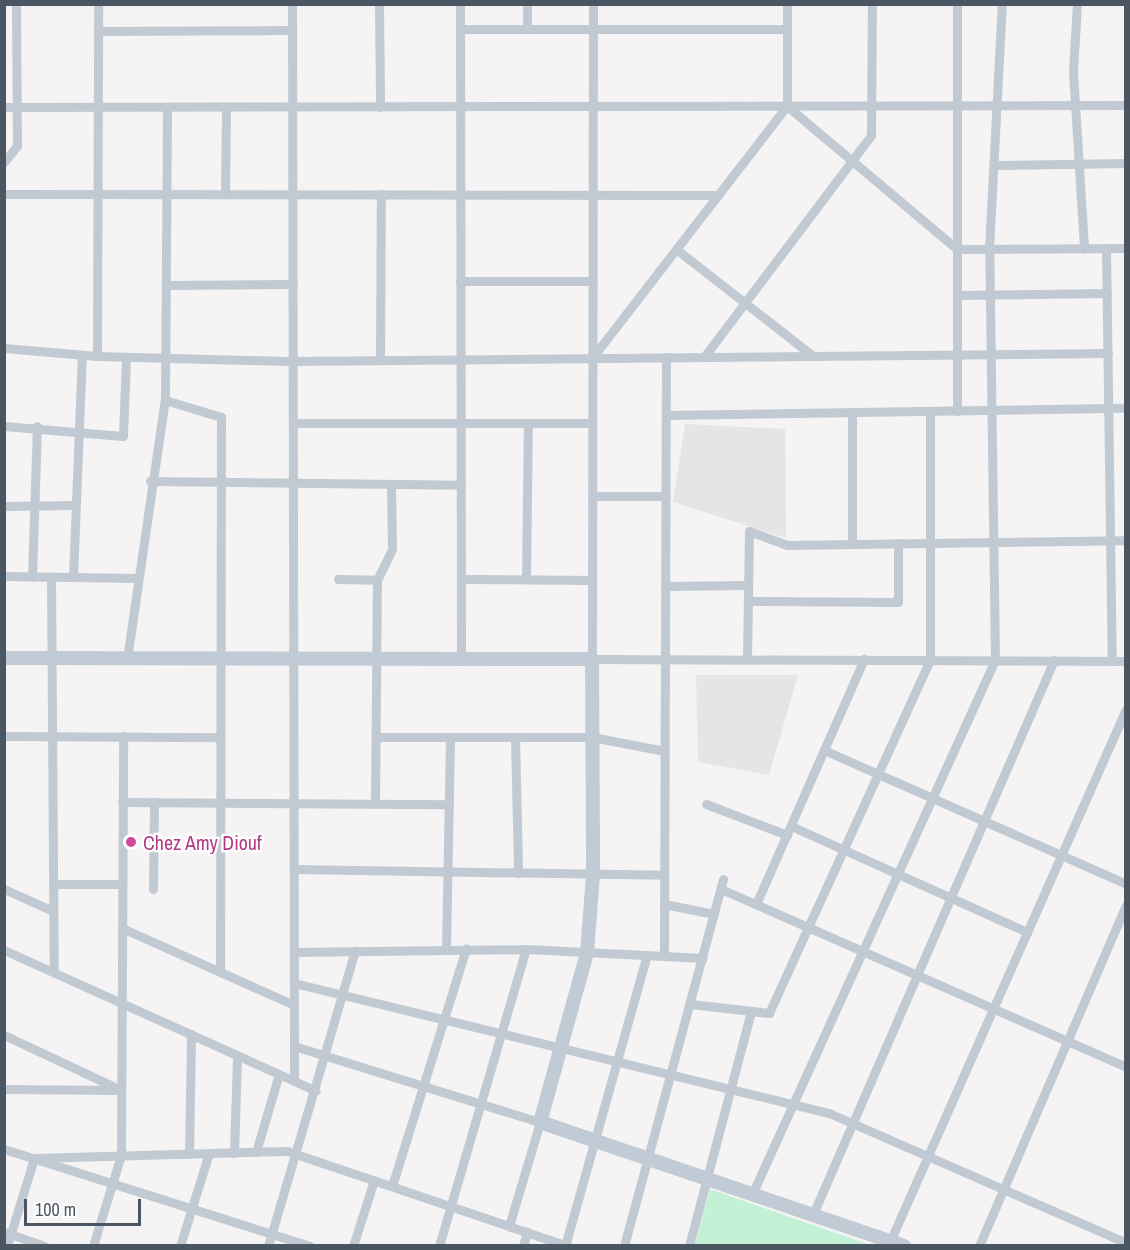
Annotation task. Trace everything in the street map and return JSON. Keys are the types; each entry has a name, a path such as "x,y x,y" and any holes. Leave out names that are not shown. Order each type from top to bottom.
{"main road":[{"path":"4,658 461,661 592,659 593,874 587,953 540,1122 814,1212 889,1243 904,1245"}],"street":[{"path":"4,162 17,146 16,4"},
{"path":"97,356 98,4"},
{"path":"292,4 294,1081"},
{"path":"379,4 380,106"},
{"path":"460,4 461,661"},
{"path":"527,4 528,29"},
{"path":"593,4 592,659 1125,661"},
{"path":"592,358 787,106 787,4"},
{"path":"704,357 871,135 872,4"},
{"path":"957,4 957,411"},
{"path":"753,1192 995,660 989,249 1002,4"},
{"path":"1077,4 1075,106 1083,249"},
{"path":"4,27 16,27"},
{"path":"460,29 787,29"},
{"path":"98,31 292,30"},
{"path":"4,107 1125,105"},
{"path":"787,106 957,249 1125,248"},
{"path":"127,659 150,481 165,400 168,285 166,107"},
{"path":"225,194 226,107"},
{"path":"994,165 1125,164"},
{"path":"4,194 718,195"},
{"path":"380,360 381,194"},
{"path":"676,249 813,356"},
{"path":"1106,249 1112,661"},
{"path":"460,281 593,281"},
{"path":"168,285 293,284"},
{"path":"957,295 1107,293"},
{"path":"4,348 82,356 293,361 1108,353"},
{"path":"73,577 82,356"},
{"path":"4,426 37,426 123,436 126,357"},
{"path":"664,956 666,357"},
{"path":"165,400 221,417 219,482 220,972"},
{"path":"666,415 1125,408"},
{"path":"691,1004 769,1013 930,660 930,411"},
{"path":"852,412 852,544"},
{"path":"293,423 592,423"},
{"path":"526,579 528,423"},
{"path":"32,577 37,426"},
{"path":"150,481 461,485"},
{"path":"375,804 378,580 392,549 391,484"},
{"path":"592,496 666,496"},
{"path":"4,506 75,505"},
{"path":"747,658 749,531 787,545 1125,540"},
{"path":"748,601 898,602 898,543"},
{"path":"4,576 137,578"},
{"path":"51,577 54,972"},
{"path":"338,579 378,580"},
{"path":"461,579 592,580"},
{"path":"665,586 748,585"},
{"path":"756,904 864,659"},
{"path":"814,1212 1054,660"},
{"path":"889,1243 1125,709"},
{"path":"4,736 220,737"},
{"path":"93,1245 121,1155 124,1004 123,736"},
{"path":"515,737 518,873"},
{"path":"376,738 592,737 665,752"},
{"path":"446,948 450,738"},
{"path":"824,750 1125,884"},
{"path":"122,802 449,804"},
{"path":"153,889 154,802"},
{"path":"706,804 843,849 1027,932"},
{"path":"294,869 664,875"},
{"path":"53,884 122,884"},
{"path":"624,1245 651,1159 722,884 756,904 1125,1067"},
{"path":"4,889 53,911"},
{"path":"664,903 714,914"},
{"path":"979,1245 1125,905"},
{"path":"122,928 294,1005"},
{"path":"392,1186 466,948"},
{"path":"294,952 526,948 703,958"},
{"path":"439,1245 483,1105 526,948"},
{"path":"4,950 316,1091"},
{"path":"268,1245 345,996 355,951"},
{"path":"34,1158 234,1152 296,1154 566,1245 598,1141 647,955"},
{"path":"294,983 793,1104 853,1123 1125,1243"},
{"path":"689,1245 709,1178 751,1011"},
{"path":"189,1154 191,1034"},
{"path":"4,1035 121,1090"},
{"path":"294,1046 540,1122 509,1226"},
{"path":"234,1152 237,1055"},
{"path":"256,1152 279,1074"},
{"path":"4,1089 121,1090"},
{"path":"4,1149 310,1245"},
{"path":"180,1245 209,1153"},
{"path":"8,1245 8,1233 34,1158"},
{"path":"353,1245 374,1180"},
{"path":"523,1245 527,1232"},
{"path":"8,1233 45,1245"}],"shaded area":[{"path":"685,424 785,429 786,538 673,502"},
{"path":"696,675 798,675 769,775 698,762"}],"green space":[{"path":"710,1189 870,1245 695,1245"}],"place":[{"name":"Chez Amy Diouf","path":"131,842"}]}
